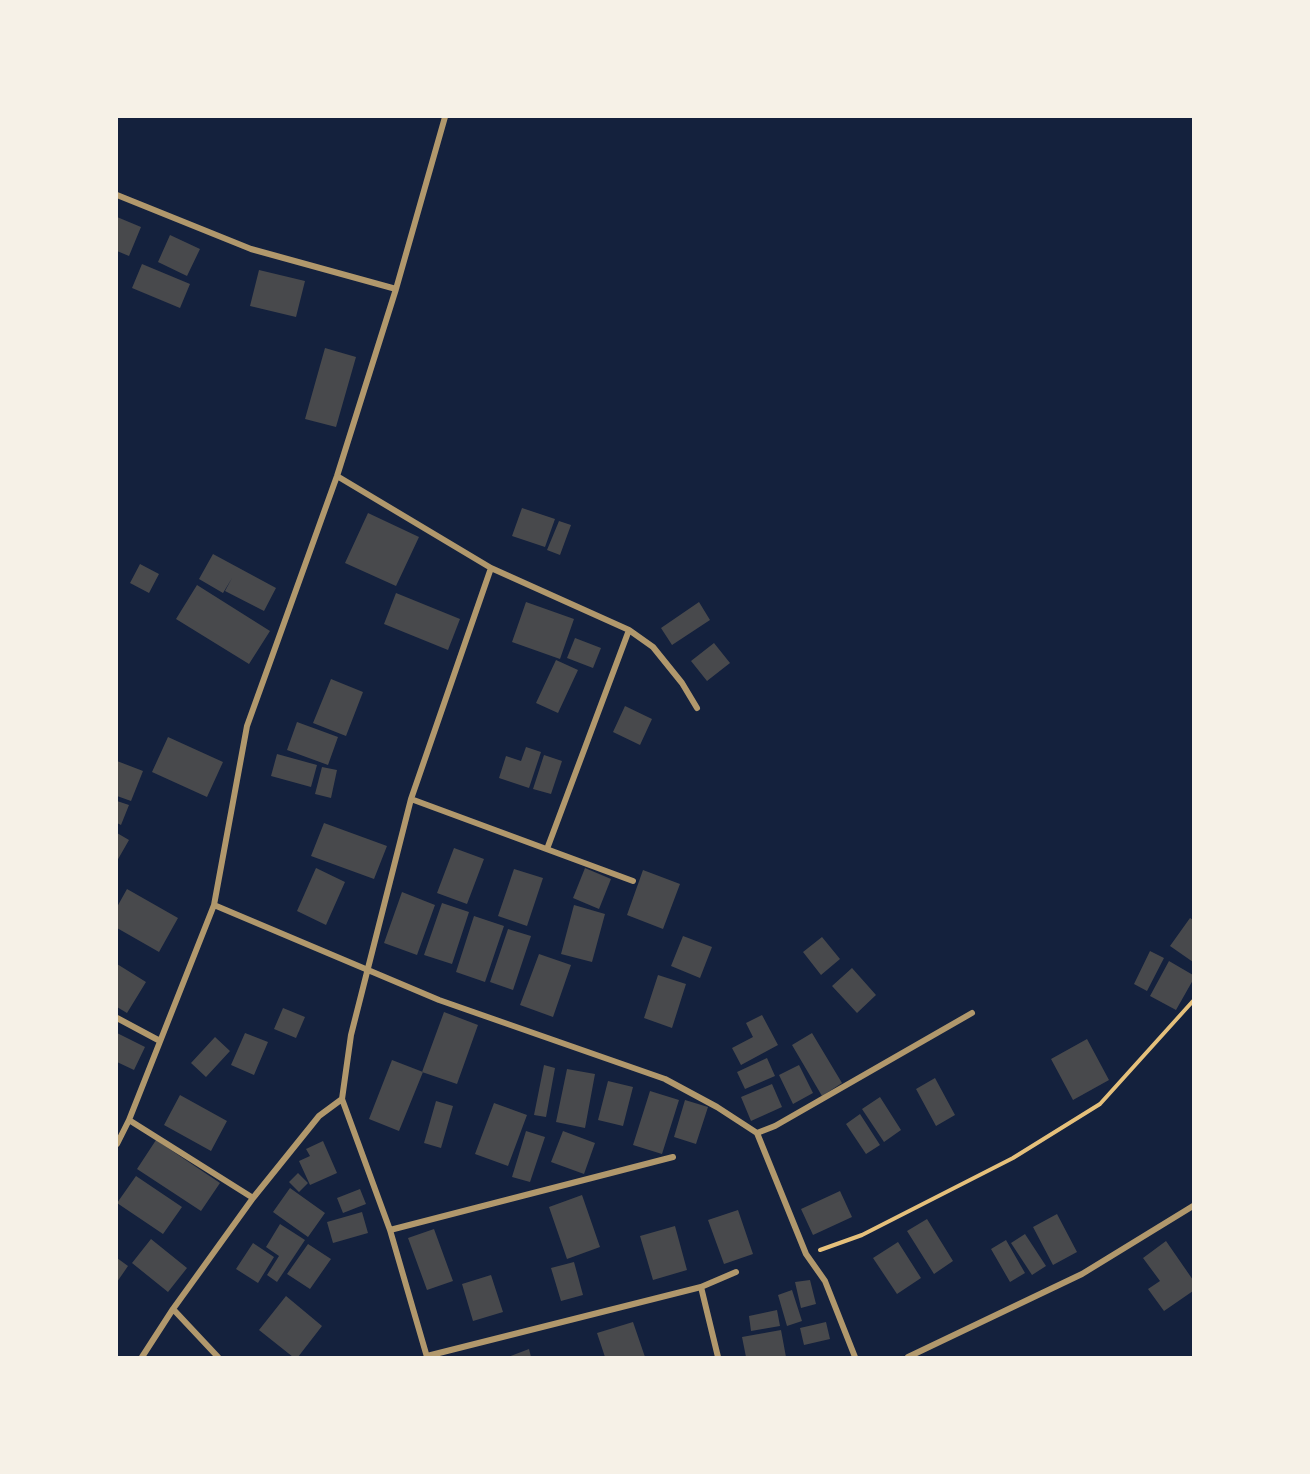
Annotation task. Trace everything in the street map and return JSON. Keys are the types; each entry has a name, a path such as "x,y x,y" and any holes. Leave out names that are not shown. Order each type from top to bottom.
{"street":[{"path":"117,1144 129,1120 214,905 247,726 337,476 396,289 445,117"},
{"path":"117,195 251,249 396,289"},
{"path":"337,476 491,568 629,630 652,647 682,683 697,708"},
{"path":"491,568 411,799 351,1035 342,1099 390,1230 427,1357 701,1287 736,1272"},
{"path":"547,849 629,630"},
{"path":"411,799 633,881"},
{"path":"214,905 439,999 665,1079 717,1107 757,1133 806,1254 825,1281 855,1357"},
{"path":"757,1133 775,1126 972,1013"},
{"path":"117,1018 160,1041"},
{"path":"142,1357 173,1309 253,1198 320,1116 342,1099"},
{"path":"129,1120 253,1198"},
{"path":"390,1230 672,1158"},
{"path":"908,1357 1082,1274 1193,1206"},
{"path":"701,1287 718,1357"},
{"path":"173,1309 218,1357"}],"path":[{"path":"806,1254 862,1235 1013,1158 1100,1104 1193,1001"}],"building":[{"path":"117,217 141,227 129,256 117,251"},
{"path":"170,235 200,249 187,276 158,262"},
{"path":"142,264 190,284 180,308 132,288"},
{"path":"259,270 305,281 296,317 250,306"},
{"path":"325,348 356,357 336,427 305,419"},
{"path":"522,508 555,519 545,547 512,536"},
{"path":"368,513 419,537 396,586 345,563"},
{"path":"559,521 571,525 560,555 547,550"},
{"path":"213,554 276,588 264,611 225,591 232,578 223,593 199,579"},
{"path":"140,564 159,574 149,593 130,583"},
{"path":"197,585 270,631 249,664 176,619"},
{"path":"396,593 460,619 448,650 384,624"},
{"path":"526,602 574,619 560,659 512,642"},
{"path":"699,602 710,620 672,645 661,628"},
{"path":"575,638 601,648 593,668 567,658"},
{"path":"714,643 730,663 707,681 691,661"},
{"path":"556,660 578,670 558,713 536,703"},
{"path":"331,679 363,692 346,736 313,723"},
{"path":"625,706 652,719 640,745 613,732"},
{"path":"297,722 338,737 328,765 287,750"},
{"path":"168,737 223,762 207,797 152,772"},
{"path":"526,747 541,752 529,788 499,778 506,756 521,761"},
{"path":"277,754 317,765 311,787 271,776"},
{"path":"544,755 562,761 551,794 533,789"},
{"path":"117,761 143,771 131,801 117,796"},
{"path":"322,767 337,770 331,798 315,794"},
{"path":"117,801 129,805 121,825 117,823"},
{"path":"324,823 387,846 374,879 311,856"},
{"path":"117,833 129,840 117,861"},
{"path":"454,848 484,859 467,904 437,893"},
{"path":"316,868 345,882 326,925 297,911"},
{"path":"585,868 611,879 599,909 573,898"},
{"path":"514,869 543,878 527,926 498,916"},
{"path":"643,870 680,884 663,929 627,915"},
{"path":"127,889 178,918 159,952 117,928 117,907"},
{"path":"402,892 435,905 417,955 384,943"},
{"path":"442,903 469,912 452,964 424,955"},
{"path":"574,905 605,914 592,962 561,954"},
{"path":"474,916 504,926 485,982 456,972"},
{"path":"1190,918 1193,920 1193,962 1170,946"},
{"path":"508,929 531,936 513,990 490,982"},
{"path":"683,936 712,947 700,978 671,966"},
{"path":"822,937 840,959 821,975 803,952"},
{"path":"1150,951 1164,958 1147,991 1134,984"},
{"path":"539,954 571,965 553,1017 520,1005"},
{"path":"1169,961 1193,975 1193,980 1176,1010 1150,996"},
{"path":"117,964 146,982 127,1013 117,1007"},
{"path":"852,968 876,995 857,1013 832,986"},
{"path":"658,975 686,984 672,1028 644,1018"},
{"path":"283,1008 305,1017 296,1038 274,1029"},
{"path":"444,1012 478,1025 457,1084 422,1072"},
{"path":"762,1015 778,1045 741,1065 732,1048 753,1037 746,1023"},
{"path":"117,1033 145,1047 134,1070 117,1062"},
{"path":"245,1033 268,1042 254,1075 231,1065"},
{"path":"812,1033 842,1083 822,1096 792,1045"},
{"path":"215,1037 230,1051 206,1077 191,1063"},
{"path":"1087,1039 1109,1080 1073,1100 1051,1059"},
{"path":"767,1058 775,1076 745,1089 737,1072"},
{"path":"392,1060 423,1072 399,1131 369,1119"},
{"path":"544,1065 555,1068 546,1117 534,1115"},
{"path":"799,1065 813,1093 793,1104 779,1075"},
{"path":"567,1069 595,1074 585,1128 556,1122"},
{"path":"935,1078 955,1115 936,1126 916,1089"},
{"path":"608,1081 633,1087 623,1126 598,1120"},
{"path":"772,1084 782,1107 751,1121 741,1097"},
{"path":"650,1091 679,1100 662,1154 633,1145"},
{"path":"180,1095 227,1121 211,1151 164,1125"},
{"path":"880,1097 901,1130 884,1142 862,1109"},
{"path":"685,1100 708,1107 696,1144 674,1137"},
{"path":"436,1101 453,1106 441,1148 424,1143"},
{"path":"494,1103 527,1115 508,1166 475,1154"},
{"path":"860,1114 880,1145 866,1154 846,1124"},
{"path":"526,1131 545,1137 530,1182 512,1177"},
{"path":"563,1131 595,1143 584,1174 551,1162"},
{"path":"156,1140 220,1183 201,1211 137,1169"},
{"path":"323,1141 337,1173 310,1185 299,1161 310,1156 306,1149"},
{"path":"298,1173 308,1183 299,1192 289,1182"},
{"path":"136,1176 182,1207 163,1234 117,1203"},
{"path":"290,1188 325,1213 308,1237 273,1212"},
{"path":"360,1189 366,1204 343,1213 337,1198"},
{"path":"840,1191 852,1217 813,1235 801,1209"},
{"path":"582,1195 600,1247 567,1259 549,1207"},
{"path":"738,1210 753,1254 724,1264 708,1220"},
{"path":"362,1212 368,1233 333,1243 327,1222"},
{"path":"1057,1214 1077,1252 1053,1265 1033,1227"},
{"path":"927,1219 953,1261 934,1274 907,1231"},
{"path":"280,1224 305,1240 277,1282 267,1275 279,1256 266,1247"},
{"path":"675,1226 687,1270 653,1280 640,1236"},
{"path":"434,1229 453,1281 427,1290 408,1238"},
{"path":"1025,1234 1046,1266 1032,1275 1011,1243"},
{"path":"151,1239 187,1268 168,1292 132,1263"},
{"path":"1006,1240 1025,1273 1010,1282 991,1249"},
{"path":"1166,1241 1193,1280 1193,1291 1164,1311 1148,1289 1160,1281 1143,1258"},
{"path":"898,1242 921,1278 897,1294 873,1258"},
{"path":"253,1243 274,1257 258,1283 236,1269"},
{"path":"308,1244 331,1259 310,1289 287,1274"},
{"path":"117,1258 128,1266 117,1282"},
{"path":"574,1262 583,1295 561,1301 551,1268"},
{"path":"491,1275 503,1312 473,1321 462,1284"},
{"path":"810,1280 816,1304 801,1308 795,1282"},
{"path":"792,1290 802,1321 787,1326 778,1295"},
{"path":"286,1296 322,1326 298,1357 293,1357 259,1330"},
{"path":"777,1310 780,1326 751,1331 749,1316"},
{"path":"633,1322 645,1357 605,1357 597,1333"},
{"path":"826,1322 830,1339 804,1345 800,1328"},
{"path":"781,1330 786,1357 746,1357 742,1337"},
{"path":"529,1349 531,1357 508,1357"}]}
